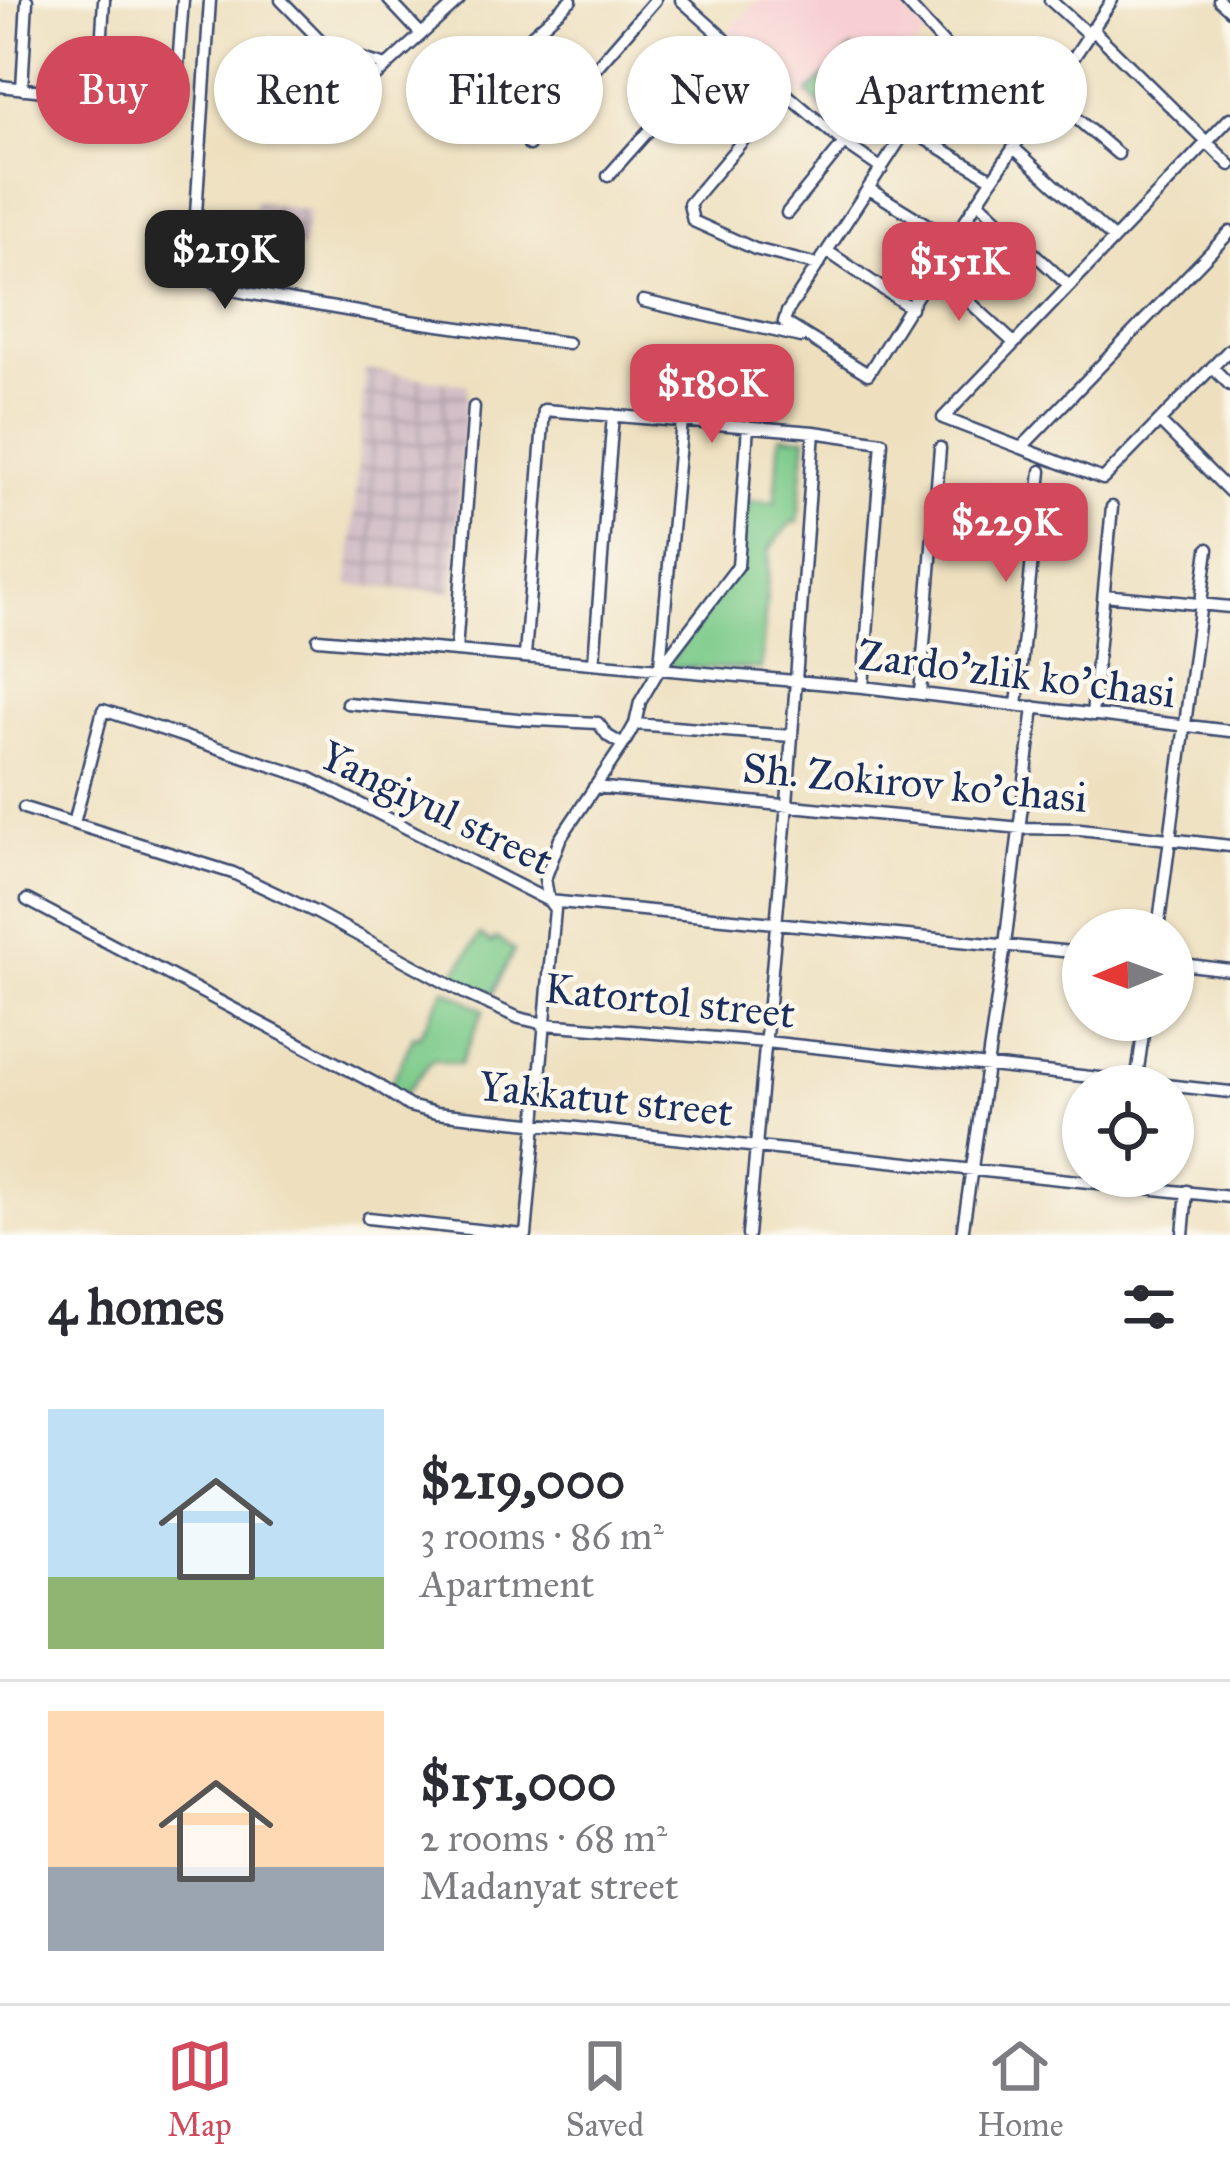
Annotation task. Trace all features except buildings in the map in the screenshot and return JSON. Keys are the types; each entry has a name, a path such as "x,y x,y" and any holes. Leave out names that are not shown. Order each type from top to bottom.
{"street":[{"path":"22,89 27,0"},
{"path":"102,36 104,0"},
{"path":"181,36 184,0"},
{"path":"210,0 193,260 200,273 227,289 247,293 568,343"},
{"path":"281,0 329,49 386,66"},
{"path":"389,0 421,34"},
{"path":"382,70 458,0"},
{"path":"531,36 571,0"},
{"path":"529,145 656,0"},
{"path":"681,0 720,36"},
{"path":"904,0 937,36"},
{"path":"1050,0 1230,165"},
{"path":"1087,37 1112,0"},
{"path":"1220,0 1230,10"},
{"path":"0,86 36,91"},
{"path":"791,98 815,118"},
{"path":"1230,118 943,418 1103,479 1230,349"},
{"path":"1087,128 1118,154"},
{"path":"608,176 637,144"},
{"path":"739,144 688,204 693,221 754,249 818,265"},
{"path":"787,213 843,144"},
{"path":"845,144 882,169"},
{"path":"898,144 784,322 868,374 1018,144"},
{"path":"934,144 993,179"},
{"path":"1015,148 1113,238"},
{"path":"868,189 952,240"},
{"path":"978,201 1069,286"},
{"path":"1021,448 1230,232"},
{"path":"827,251 910,308"},
{"path":"935,270 1014,343"},
{"path":"643,301 810,339"},
{"path":"1212,367 1230,385"},
{"path":"456,651 474,406"},
{"path":"525,656 544,410 814,432 882,442 863,687"},
{"path":"594,662 613,415"},
{"path":"660,668 682,420"},
{"path":"1160,422 1230,492"},
{"path":"368,1218 525,1235 555,909 545,879 560,839 623,745 660,668 738,566 748,426"},
{"path":"748,1235 814,432"},
{"path":"920,694 940,448"},
{"path":"1017,705 1041,471"},
{"path":"1092,716 1112,507"},
{"path":"1161,909 1208,549"},
{"path":"1104,595 1230,607"},
{"name":"Zardo'zlik ko'chasi","path":"318,639 795,680 1230,731"},
{"path":"347,703 598,724 623,745"},
{"path":"962,1235 1034,707"},
{"name":"Yangiyul street","path":"74,823 103,710 309,778 549,901 1062,951"},
{"path":"634,724 791,736"},
{"name":"Sh. Zokirov ko'chasi","path":"593,787 1021,828 1172,837 1230,846"},
{"name":"Katortol street","path":"24,808 233,873 519,1018 1062,1074"},
{"name":"Yakkatut street","path":"27,900 410,1106 436,1113 1062,1176"},
{"path":"1194,966 1230,970"},
{"name":"Katortol street","path":"1194,1089 1230,1092"},
{"name":"Yakkatut street","path":"1194,1192 1230,1196"},
{"path":"1183,1235 1186,1197"}],"shaded area":[{"path":"758,0 896,0 928,34 815,36 815,107 791,86 791,36 735,36 728,30"},
{"path":"255,201 309,211 302,250 261,242 262,236 249,233"},
{"path":"365,369 467,385 452,592 349,585"}],"green space":[{"path":"780,436 806,437 798,522 792,522 770,548 761,669 666,667 741,566 747,501 775,502"},
{"path":"480,935 492,943 496,938 514,950 491,997 452,978"},
{"path":"445,989 484,1010 460,1064 432,1060 402,1097 389,1088 414,1035 419,1036"}]}
